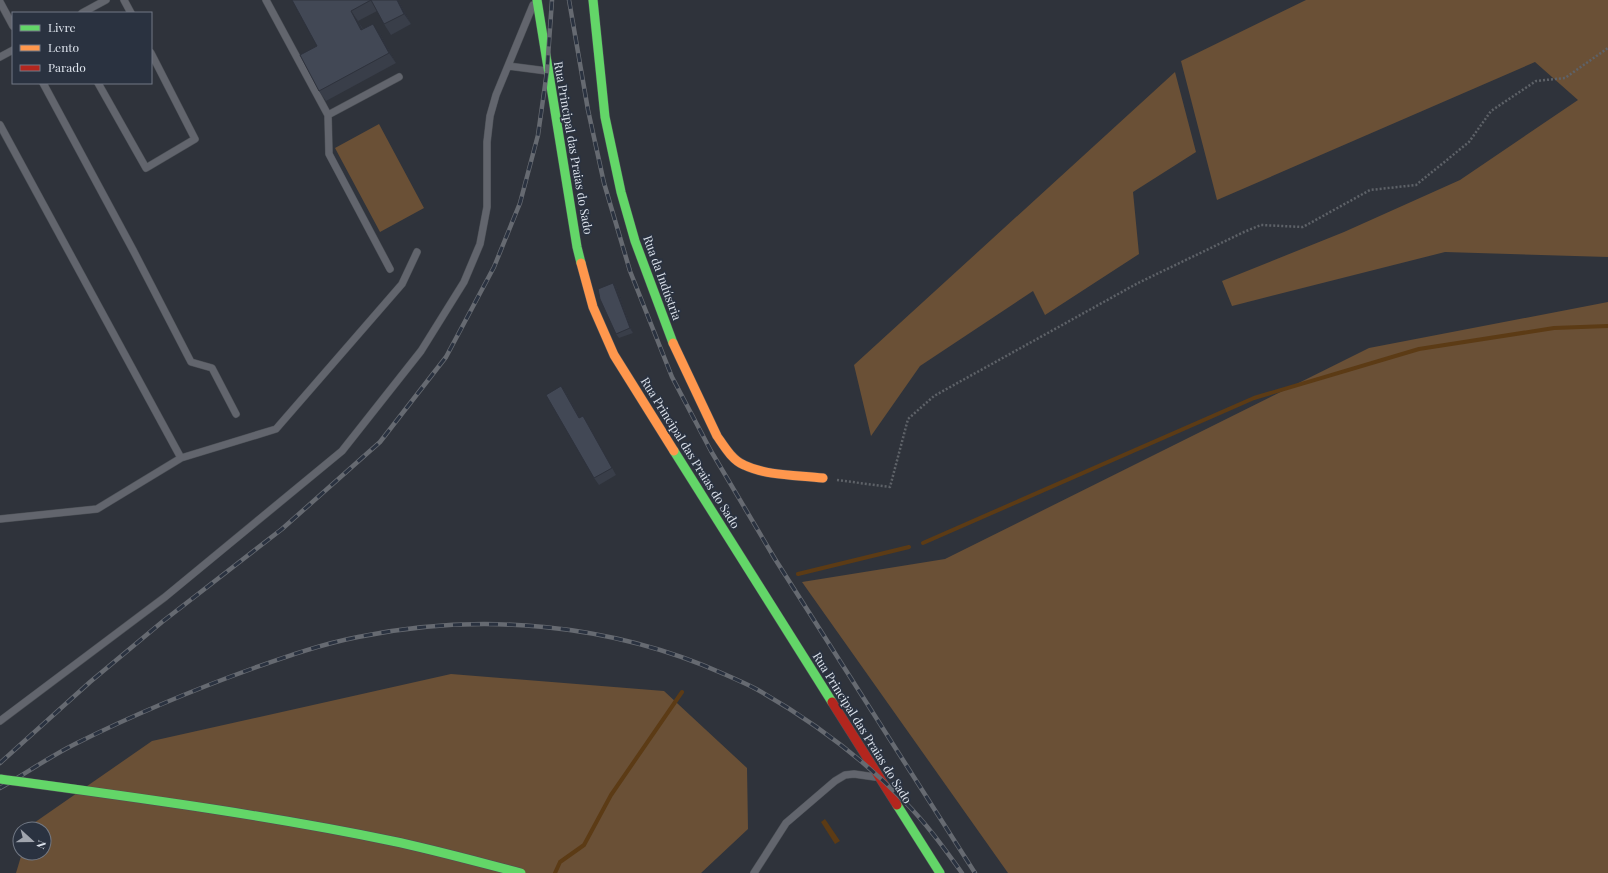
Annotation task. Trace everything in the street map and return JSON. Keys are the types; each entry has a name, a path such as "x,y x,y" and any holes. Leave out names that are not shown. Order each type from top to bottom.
{"street":[{"name":"Rua Principal das Praias do Sado","path":"536,0 577,247 593,307 607,340 649,410 940,873"},
{"name":"Rua da Indústria","path":"593,0 605,117 621,192 637,248 673,343 695,391 717,436 726,450 743,465 768,472 823,478"},
{"path":"0,779 182,805 332,829 432,850 520,873"}],"lane":[{"path":"84,12 106,0"},
{"path":"124,0 130,12"},
{"path":"266,0 328,115 329,154 390,269"},
{"path":"0,721 165,597 342,451 421,351 464,282 480,244 487,207 487,142 490,116 496,95 536,0"},
{"path":"0,2 12,24"},
{"path":"0,57 12,51"},
{"path":"99,84 146,168 195,139 152,55"},
{"path":"508,66 547,71"},
{"path":"328,115 400,77"},
{"path":"44,84 133,250 191,362 212,368 236,414"},
{"path":"0,125 181,458"},
{"path":"0,519 97,509 181,458 276,429 402,284 417,252"},
{"path":"754,873 786,823 835,781 845,775 854,774 879,777"}],"path":[{"path":"823,478 890,487 908,419 934,396 1138,283 1244,232 1261,225 1303,227 1370,190 1416,185 1469,142 1491,111 1536,81 1565,78 1608,48"}],"shaded area":[{"path":"1306,0 1608,0 1608,257 1445,252 1232,306 1222,281 1344,232 1460,180 1578,100 1535,62 1217,200 1181,61"},
{"path":"1175,72 1196,152 1133,192 1139,254 1045,315 1033,291 920,366 871,436 854,365"},
{"path":"379,124 424,208 380,232 335,148"},
{"path":"1608,302 1608,873 1008,873 802,582 945,559 1369,348"},
{"path":"451,674 664,691 747,768 748,829 701,873 16,873 20,861 52,861 52,821 37,821 152,741"},
{"path":"825,819 840,841 835,844 821,822"}],"building":[{"path":"292,0 371,0 351,11 361,30 373,24 389,53 319,91 300,55 317,46"},
{"path":"371,0 397,0 404,14 384,24"},
{"path":"613,283 630,328 616,334 600,299 598,289"},
{"path":"561,386 579,418 583,416 612,468 594,478 546,395"}],"waterway":[{"path":"923,543 1254,398 1419,349 1554,328 1608,326"},
{"path":"798,574 909,547"},
{"path":"555,873 560,862 584,845 611,795 682,692"}],"railway":[{"path":"0,763 90,682 162,622 282,529 380,442 446,357 494,267 520,203 538,135 547,71 552,0"},
{"path":"569,0 588,110 604,183 630,271 672,377 711,451 775,559 975,873"},
{"path":"0,788 65,749 141,713 231,676 318,647 358,637 404,629 451,625 497,624 544,627 590,633 636,643 681,657 724,674 758,690 816,727 853,755 888,785 912,809 942,845 962,873"}],"traffic: fast":[{"path":"537,0 577,247 581,263"},
{"path":"593,0 605,117 621,192 635,241 673,343"},
{"path":"674,451 832,702"},
{"path":"0,779 98,792 294,822 440,852 521,873"},
{"path":"897,805 940,873"}],"traffic: slow":[{"path":"581,263 593,307 614,355 674,451"},
{"path":"673,343 717,436 736,460 753,469 823,478"}],"traffic: jam":[{"path":"832,702 897,805"}]}
